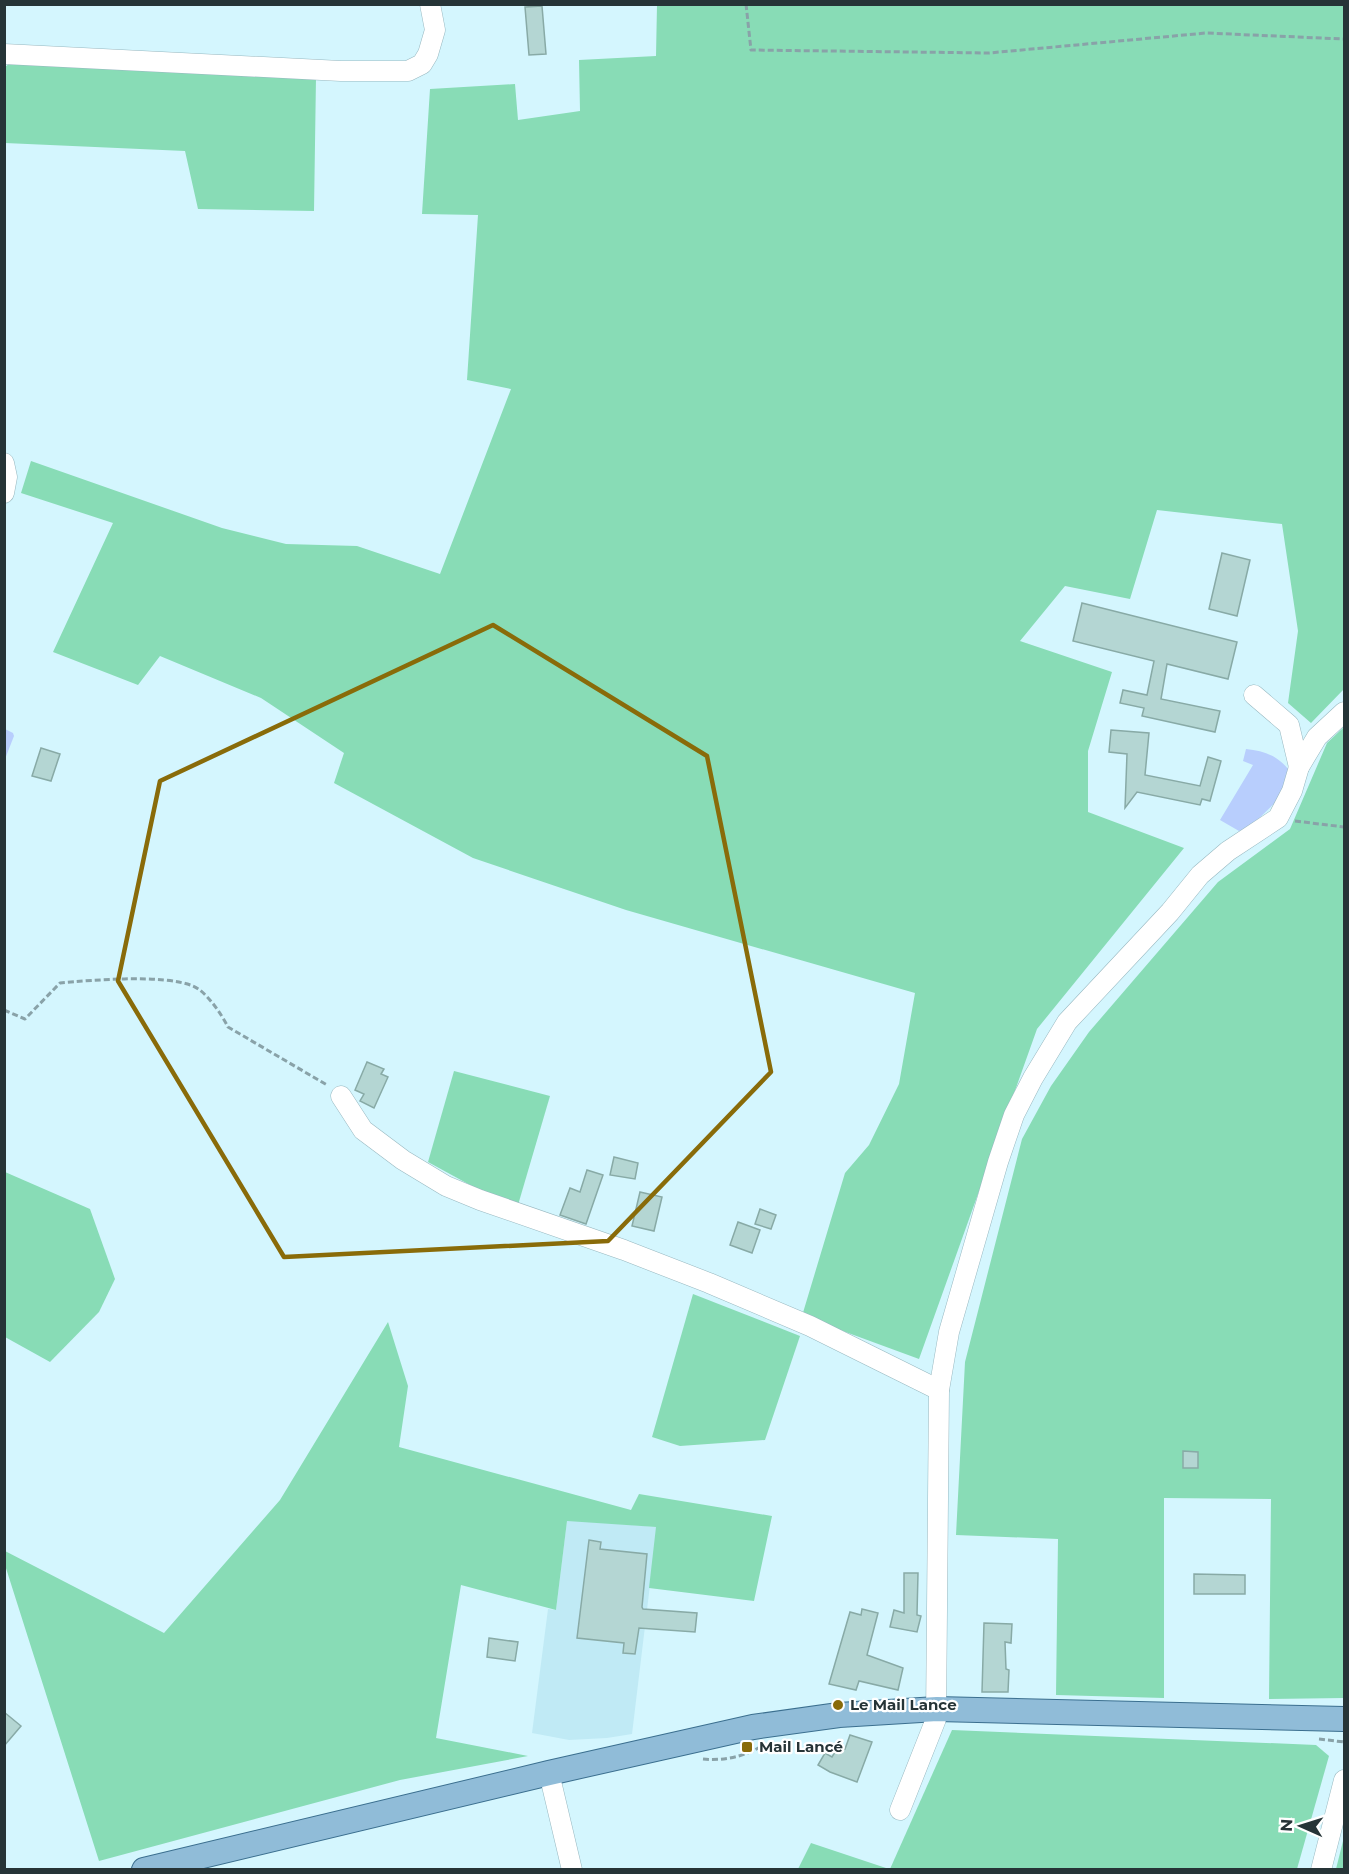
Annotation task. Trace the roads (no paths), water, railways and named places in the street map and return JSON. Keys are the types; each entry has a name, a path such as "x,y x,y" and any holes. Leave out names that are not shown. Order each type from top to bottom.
{"main road":[{"path":"144,1869 753,1727 839,1715 937,1709 1344,1719"}],"street":[{"path":"4,54 341,71 408,71 422,64 428,54 435,30 430,4"},
{"path":"4,463 8,477 4,493"},
{"path":"1254,695 1289,725 1299,767"},
{"path":"900,1810 936,1719 937,1709 939,1390 949,1332 998,1162 1014,1115 1033,1077 1066,1023 1170,912 1200,875 1228,851 1278,818 1292,791 1299,767 1317,737 1344,712"},
{"path":"341,1096 363,1130 403,1160 446,1186 709,1283 810,1326 939,1390"},
{"path":"549,1773 572,1869"},
{"path":"1321,1869 1344,1780"}],"water":[{"path":"5,729 14,736 5,759"},
{"path":"1246,749 1270,755 1289,770 1284,794 1250,827 1239,831 1220,820 1253,765 1243,761"}],"place":[{"name":"Le Mail Lance","path":"838,1705"},
{"name":"Mail Lancé","path":"747,1747"}]}
